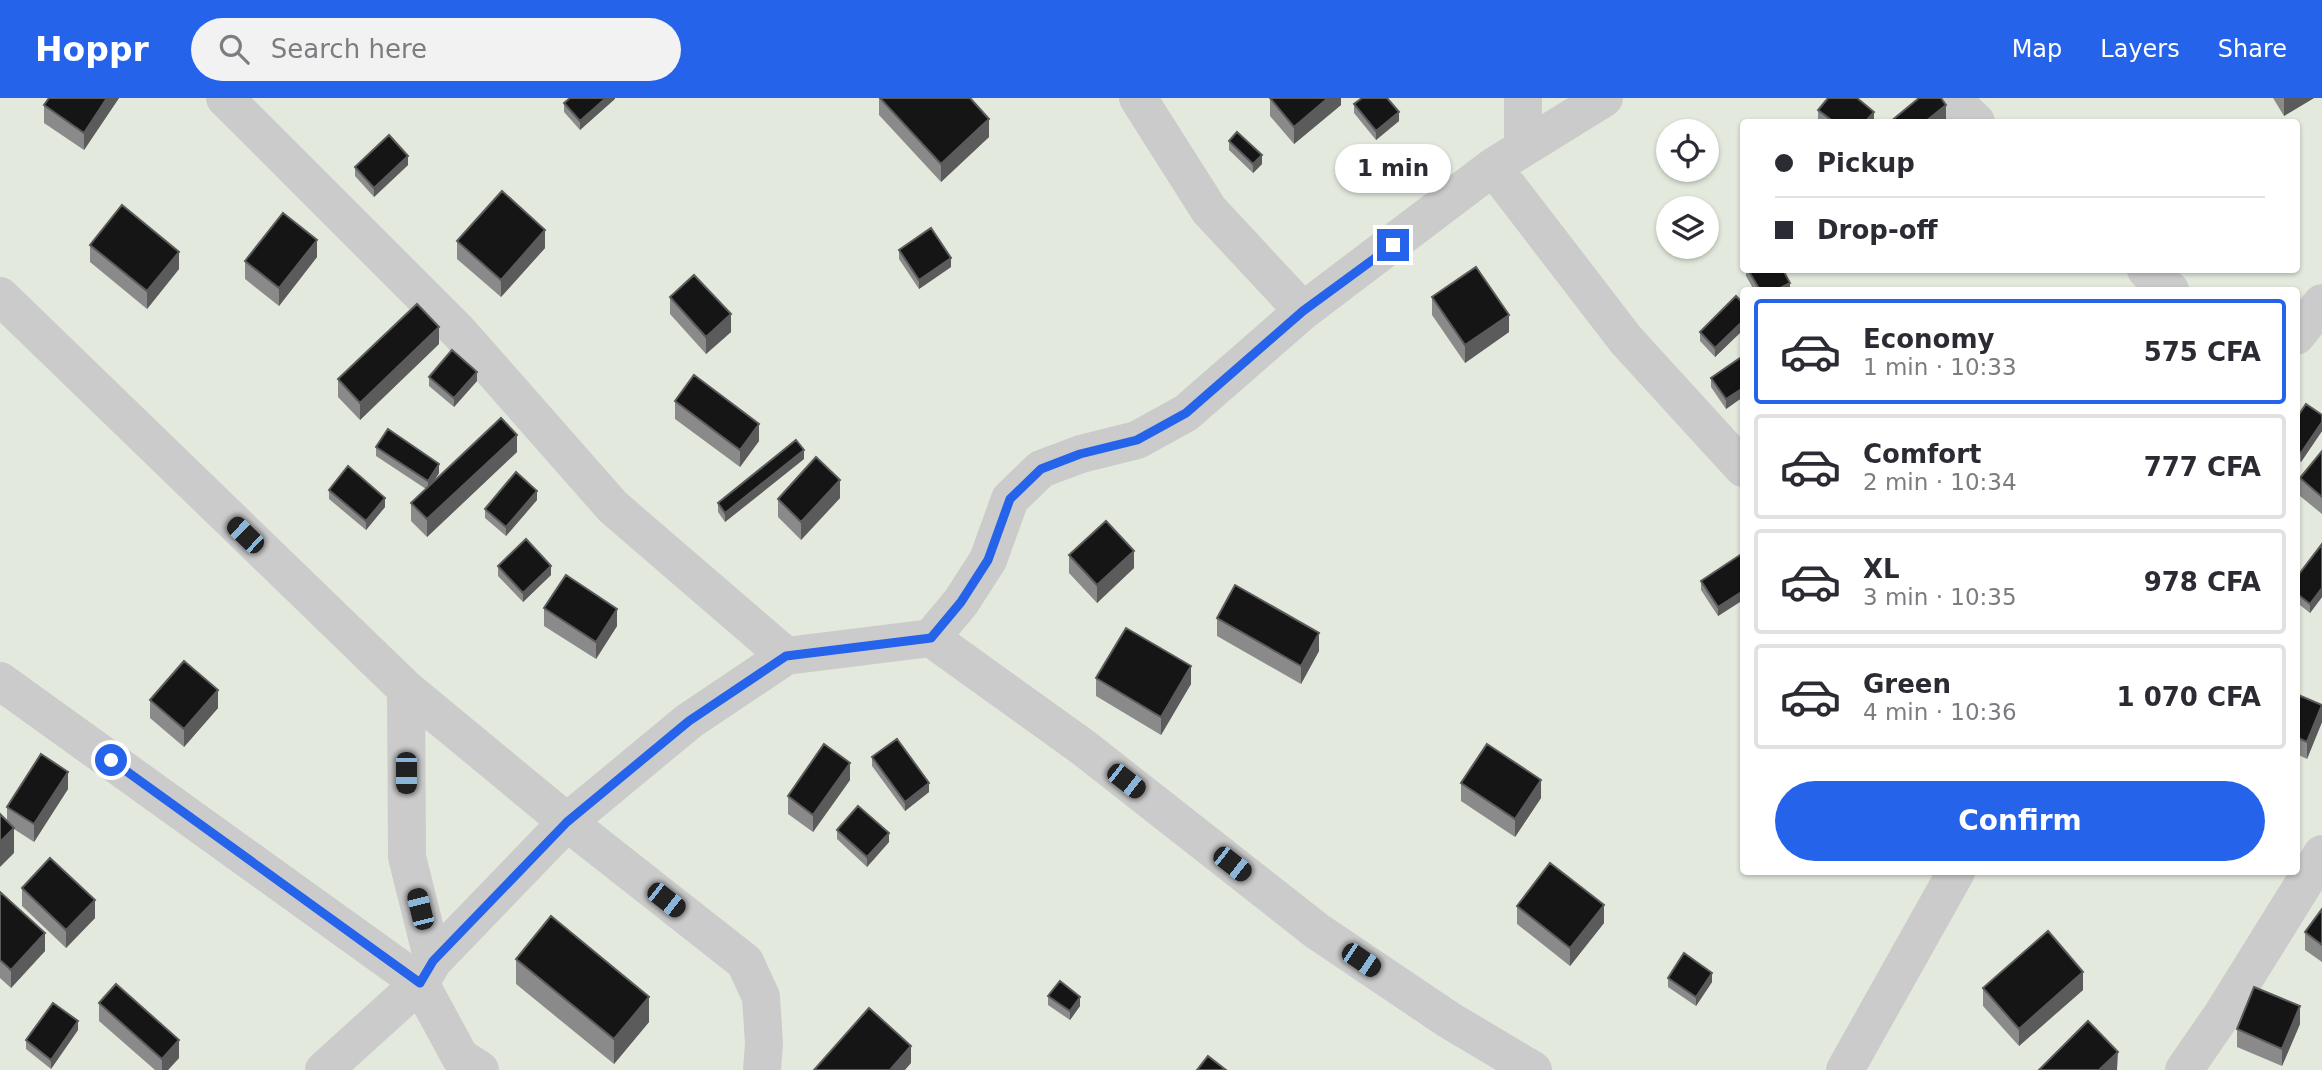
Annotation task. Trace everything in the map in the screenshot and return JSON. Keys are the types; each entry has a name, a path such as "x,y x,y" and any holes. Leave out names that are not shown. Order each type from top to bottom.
{"street":[{"path":"225,98 458,331 613,507 786,656"},
{"path":"1138,98 1209,210 1303,311"},
{"path":"1522,98 1508,157 1626,340 1740,465"},
{"path":"931,638 961,602 988,560 1010,499 1041,469 1080,454 1137,440 1186,413 1303,311 1508,157 1604,98"},
{"path":"1951,98 1973,119"},
{"path":"2150,273 2167,287"},
{"path":"0,296 405,689 744,962 761,997 764,1043 762,1070"},
{"path":"2300,331 2322,303"},
{"path":"324,1070 427,972 567,822 689,721 786,656 931,638 1084,748 1317,931 1449,1020 1533,1070"},
{"path":"0,681 427,972"},
{"path":"405,689 407,856 427,972 460,1056 480,1070"},
{"path":"2184,1070 2222,1015 2322,853"},
{"path":"1845,1070 1954,875"}],"shaded area":[{"path":"0,98 2322,98 2322,1070 0,1070"}],"building":[{"path":"49,98 107,98 84,133 44,105"},
{"path":"570,98 606,98 580,121 564,103"},
{"path":"880,98 970,98 989,119 941,164"},
{"path":"1270,98 1328,98 1294,127"},
{"path":"1362,98 1387,98 1399,112 1376,131 1354,104"},
{"path":"1828,98 1857,98 1874,112 1868,119 1830,119 1818,110"},
{"path":"1919,98 1941,98 1946,105 1929,119 1894,119"},
{"path":"1237,132 1262,155 1253,164 1229,141"},
{"path":"389,135 408,156 374,188 355,167"},
{"path":"502,191 545,230 501,280 457,241"},
{"path":"122,205 179,252 147,291 90,245"},
{"path":"283,213 317,240 279,288 245,261"},
{"path":"931,228 951,258 919,280 899,250"},
{"path":"1476,267 1509,315 1465,345 1432,297"},
{"path":"1750,273 1785,273 1790,283 1782,287 1758,287"},
{"path":"694,275 731,314 706,337 670,297"},
{"path":"1736,296 1740,300 1740,324 1715,348 1700,332"},
{"path":"417,304 439,327 360,403 338,379"},
{"path":"452,350 477,372 454,398 429,377"},
{"path":"1740,358 1740,390 1726,399 1711,378"},
{"path":"694,375 759,424 740,450 675,401"},
{"path":"2306,404 2322,415 2322,422 2301,453 2300,452 2300,413"},
{"path":"501,418 517,435 427,519 411,503"},
{"path":"388,429 439,464 428,481 376,447"},
{"path":"796,440 804,450 725,513 718,503"},
{"path":"2322,451 2322,497 2300,478"},
{"path":"816,457 840,480 801,522 778,499"},
{"path":"348,466 385,498 366,521 329,490"},
{"path":"516,472 537,491 506,527 485,509"},
{"path":"1106,521 1134,551 1097,585 1069,555"},
{"path":"526,539 551,566 523,593 498,566"},
{"path":"2322,544 2322,588 2310,604 2300,596 2300,573"},
{"path":"1740,555 1740,593 1718,607 1701,581"},
{"path":"566,575 617,609 596,642 544,608"},
{"path":"1235,585 1319,633 1301,666 1217,618"},
{"path":"1126,628 1191,666 1161,717 1096,678"},
{"path":"184,661 218,690 184,729 150,700"},
{"path":"2300,696 2322,705 2307,742 2300,739"},
{"path":"897,739 929,783 905,802 872,757"},
{"path":"824,744 850,763 813,815 788,796"},
{"path":"1487,744 1541,780 1515,819 1461,783"},
{"path":"41,754 68,772 34,824 7,807"},
{"path":"858,806 889,833 867,857 837,830"},
{"path":"0,814 14,828 0,842"},
{"path":"50,858 95,900 66,930 22,888"},
{"path":"1550,863 1604,905 1570,948 1517,906"},
{"path":"0,892 45,933 11,970 0,960"},
{"path":"2322,909 2322,945 2305,932"},
{"path":"551,916 649,997 614,1039 516,959"},
{"path":"2048,931 2083,972 2019,1029 1983,988"},
{"path":"1684,953 1712,973 1696,997 1668,978"},
{"path":"1060,981 1080,997 1070,1011 1048,996"},
{"path":"116,984 179,1040 162,1059 99,1003"},
{"path":"2254,987 2300,1006 2282,1049 2237,1029"},
{"path":"53,1003 78,1021 51,1060 26,1040"},
{"path":"869,1008 911,1046 890,1070 814,1070"},
{"path":"2088,1021 2118,1052 2099,1070 2039,1070"},
{"path":"1208,1056 1226,1070 1197,1070"}],"route":[{"path":"111,760 420,983 433,961 567,822 689,721 786,656 931,638 961,602 988,560 1010,499 1041,469 1080,454 1137,440 1186,413 1303,311 1393,245"}]}
